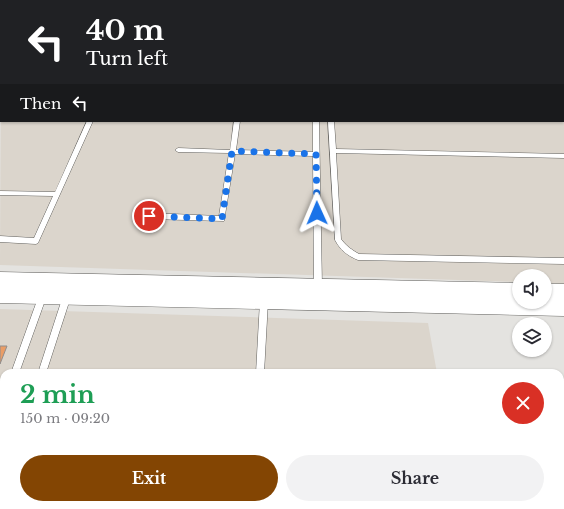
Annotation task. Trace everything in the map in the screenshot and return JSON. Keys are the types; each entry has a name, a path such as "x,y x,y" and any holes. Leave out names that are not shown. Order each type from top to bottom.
{"street":[{"path":"0,280 512,292"},
{"path":"552,293 564,293"},
{"path":"0,294 564,308"}],"lane":[{"path":"0,239 36,240 90,122"},
{"path":"149,216 222,219 237,122"},
{"path":"316,122 318,288"},
{"path":"331,122 338,240 343,247 352,254 358,257 564,261"},
{"path":"178,150 316,154"},
{"path":"333,151 564,156"},
{"path":"0,193 57,194"},
{"path":"16,369 43,295"},
{"path":"43,369 67,296"},
{"path":"260,369 264,300"}],"shaded area":[{"path":"1,122 564,122 564,284 552,283 552,269 512,269 512,282 0,265"},
{"path":"0,309 428,323 436,369 0,369"}],"building":[{"path":"0,346 7,346 0,364"}],"route":[{"path":"149,216 222,219 232,151 316,154 317,213"}]}
